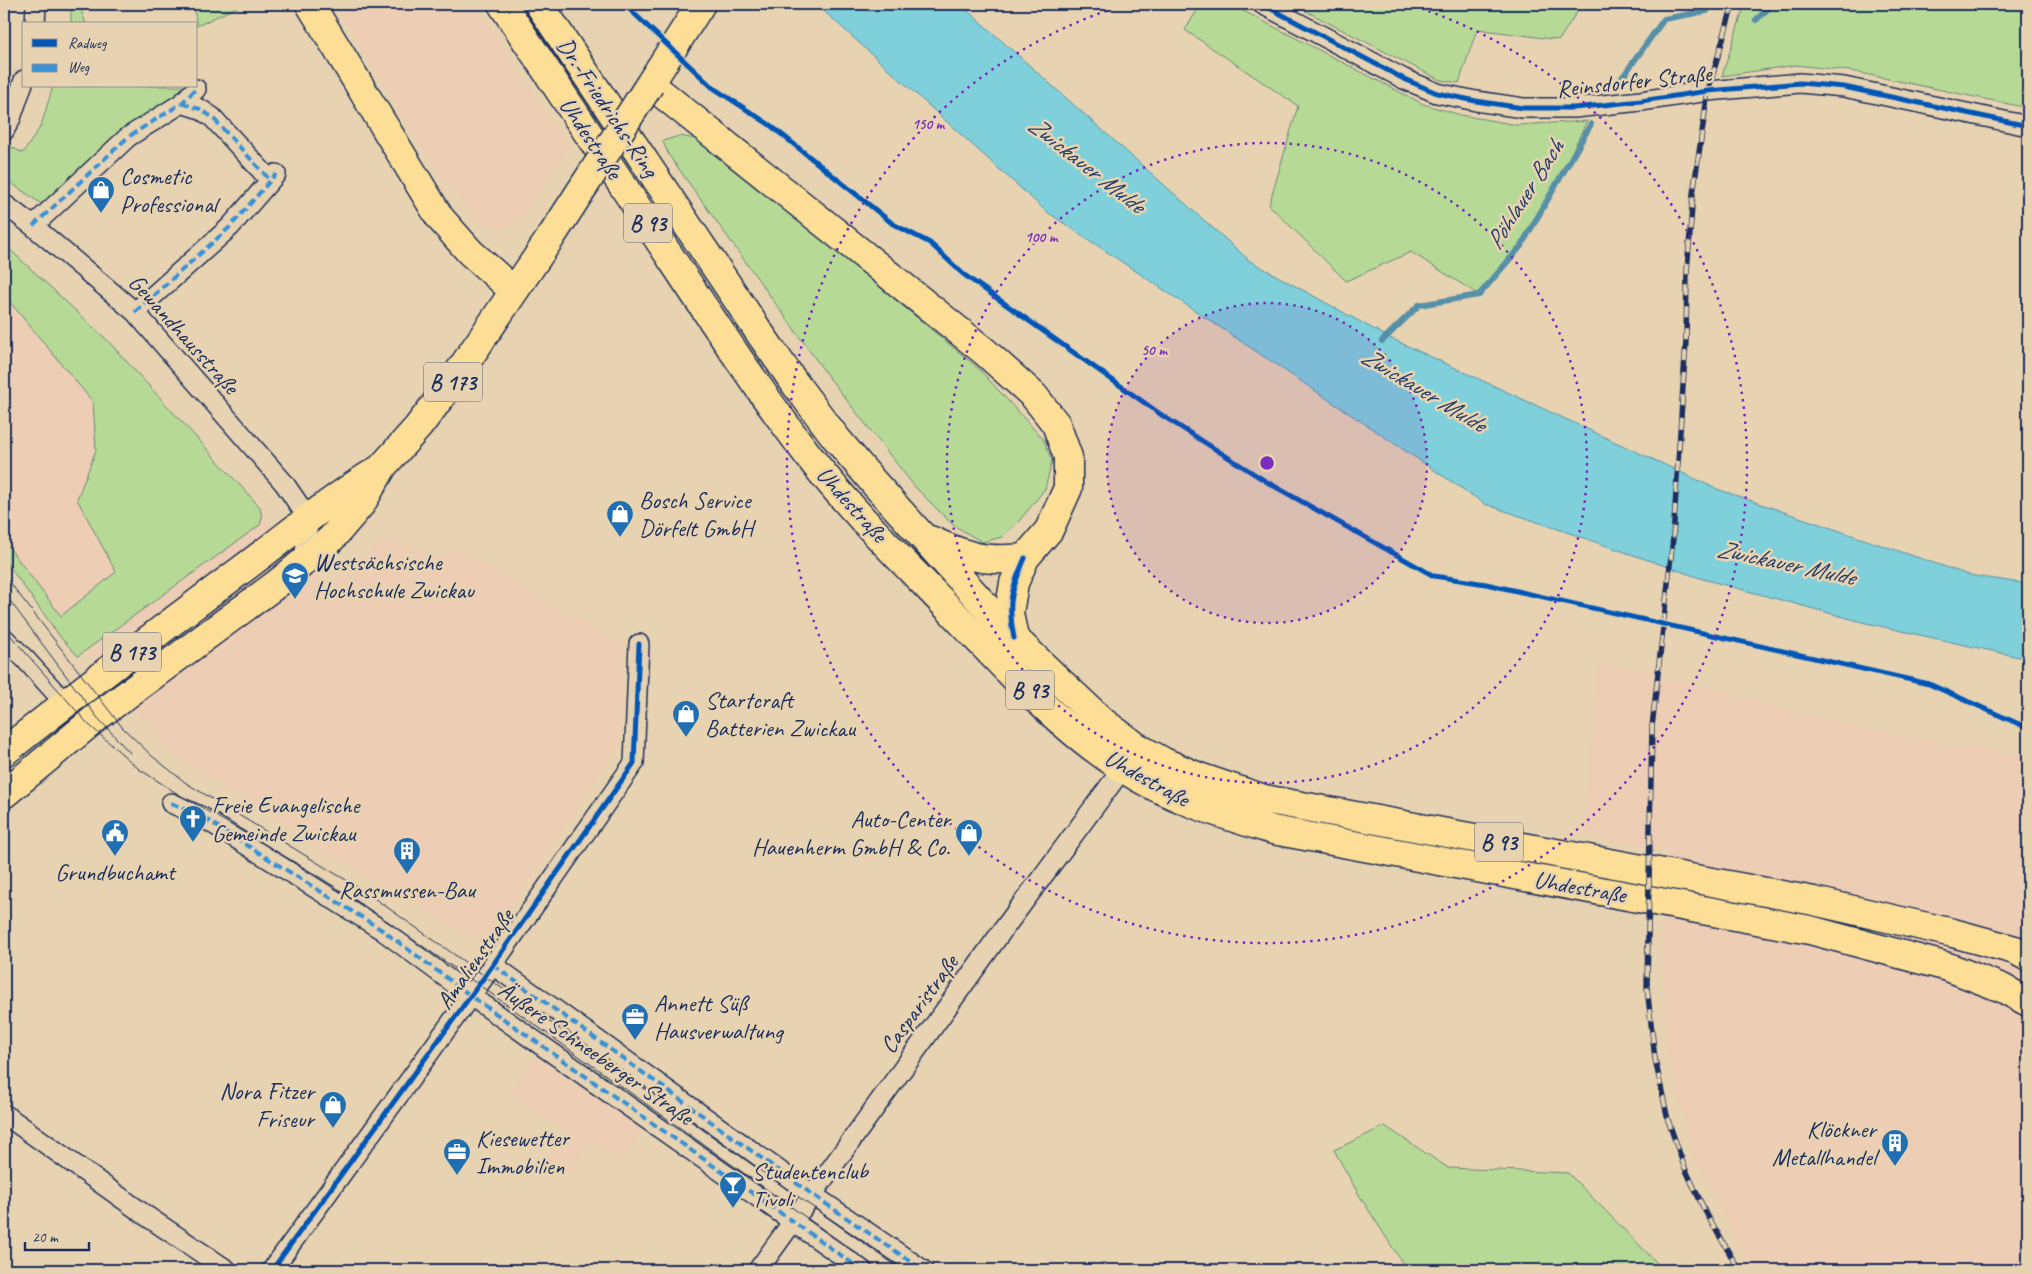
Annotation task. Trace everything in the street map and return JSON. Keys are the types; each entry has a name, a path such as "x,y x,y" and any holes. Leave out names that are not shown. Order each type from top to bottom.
{"main road":[{"path":"310,4 440,218 470,252 514,291"},
{"name":"Dr.-Friedrichs-Ring","path":"502,4 558,88"},
{"name":"Dr.-Friedrichs-Ring","path":"539,4 762,335"},
{"name":"B 173","path":"4,794 102,713 278,583 331,539 348,520 361,504 383,466 418,427 453,381 550,238 701,4"},
{"path":"650,84 984,351 1034,396 1056,424 1068,457 1068,488 1049,530 1025,558 1014,583 1009,613 1014,638"},
{"name":"Uhdestraße","path":"558,88 738,358 809,457 866,521 986,648 1086,742 1123,768 1158,789 1194,805 1274,830 1810,930 1948,967 2002,988 2028,1002"},
{"name":"Uhdestraße","path":"762,335 796,385 836,438 1014,638 1103,722 1138,747 1164,762 1199,777 1264,799 1814,901 1953,933 2015,950 2028,957"},
{"name":"B 173","path":"4,752 65,703 308,518 352,485 383,466"},
{"path":"923,537 957,553 977,558 996,561 1025,558"}],"street":[{"path":"35,22 36,4"},
{"name":"Reinsdorfer Straße","path":"1262,4 1404,79 1437,93 1476,102 1523,108 1574,108 1708,91 1800,83 1844,87 2028,126"},
{"path":"4,131 11,118 22,86"},
{"path":"34,226 128,137 182,104 196,89"},
{"path":"135,312 230,227 273,177 212,117 200,109 182,104"},
{"name":"Gewandhausstraße","path":"4,204 34,226 135,312 284,483 308,518"},
{"path":"302,563 306,547 308,518"},
{"path":"4,638 25,658 65,703"},
{"name":"Amalienstraße","path":"272,1270 471,996 634,763 639,644"},
{"name":"Casparistraße","path":"758,1270 1005,927 1123,768"},
{"name":"Äußere Schneeberger Straße","path":"171,803 202,818 382,930 471,996 862,1270"},
{"name":"Äußere Schneeberger Straße","path":"493,965 813,1195 923,1270"},
{"path":"4,1114 148,1217 227,1270"}],"shaded area":[{"path":"335,4 473,4 569,146 519,220 499,228 485,224 470,211 419,145"},
{"name":"Westsächsische Hochschule Zwickau","path":"4,242 332,587 388,536 442,558 453,546 624,646 619,743 486,946 305,839 291,827 174,755 54,612 4,543"},
{"path":"1599,660 1844,724 1946,744 2028,756 2028,1270 1753,1270 1694,1158 1667,1051 1662,931 1665,850 1584,834"},
{"path":"538,1054 643,1129 620,1160 591,1140 567,1174 547,1160 566,1132 510,1093"}],"green space":[{"path":"71,4 79,4 85,22 71,22"},
{"path":"193,4 243,4 198,26 198,22 196,22"},
{"path":"1201,4 1230,4 1423,104 1461,115 1517,125 1587,121 1562,172 1521,246 1479,295 1411,252 1346,281 1269,205 1298,106 1185,30"},
{"path":"1292,4 1582,4 1559,40 1477,29 1459,83 1440,80"},
{"path":"1745,4 2028,4 2028,108 1850,71 1796,65 1722,76"},
{"path":"52,88 186,88 50,210 4,178 4,143 23,153 41,126"},
{"path":"679,136 696,139 726,160 978,368 1043,439 1052,461 1045,489 1020,520 1002,537 982,542 953,525 915,487 827,375 668,154 663,141"},
{"path":"4,244 106,339 260,507 262,517 260,525 78,656 61,638 4,559 4,541 61,616 116,572 77,499 96,450 93,402 4,295"},
{"path":"1385,1126 1448,1168 1568,1173 1664,1270 1407,1270 1359,1195 1334,1150"}],"water":[{"name":"Zwickauer Mulde","path":"816,4 960,4 1250,261 1388,337 1717,489 1969,575 2028,584 2028,659 1866,623 1703,579 1485,504 1047,212"}],"waterway":[{"name":"Pöhlauer Bach","path":"1756,20 1773,4"},
{"name":"Pöhlauer Bach","path":"1617,85 1664,19 1707,11"},
{"name":"Pöhlauer Bach","path":"1382,341 1419,305 1479,295 1521,246 1591,124"}],"tram line":[{"path":"4,575 122,727 152,756 186,783 364,891 902,1270"},
{"path":"4,593 97,717 130,753"},
{"path":"4,628 88,724 139,769 357,901 479,985 880,1270"}],"railway":[{"path":"1733,4 1708,91 1693,194 1687,272 1686,341 1673,538 1652,727 1647,987 1655,1059 1668,1120 1684,1166 1705,1211 1739,1270"}],"marked path":[{"path":"33,226 128,137 182,103 196,89"},
{"path":"182,103 200,109 212,117 270,180"},
{"path":"135,312 230,227 276,174"},
{"path":"171,803 202,817 382,930 471,996 862,1270"},
{"path":"493,965 813,1195 923,1270"}],"cycle path":[{"path":"624,4 712,87 770,125 893,224 930,243 963,274 1163,416 1267,482 1434,576 1486,584 1929,684 2028,728"},
{"path":"1262,4 1404,79 1437,93 1476,101 1523,108 1574,108 1708,91 1800,83 1844,87 2028,126"},
{"path":"1014,638 1011,615 1012,597 1016,579 1025,558"},
{"path":"272,1270 485,976 634,763 639,644"}],"place":[{"name":"Cosmetic Professional","path":"101,214"},
{"name":"Bosch Service Dörfelt GmbH","path":"620,538"},
{"name":"Westsächsische Hochschule Zwickau","path":"295,600"},
{"name":"Startcraft Batterien Zwickau","path":"686,738"},
{"name":"Freie Evangelische Gemeinde Zwickau","path":"193,843"},
{"name":"Grundbuchamt","path":"115,857"},
{"name":"Auto-Center Hauenherm GmbH & Co.","path":"969,857"},
{"name":"Rassmussen-Bau","path":"407,875"},
{"name":"Annett Süß Hausverwaltung","path":"635,1041"},
{"name":"Nora Fitzer Friseur","path":"333,1129"},
{"name":"Klöckner Metallhandel","path":"1895,1167"},
{"name":"Kiesewetter Immobilien","path":"457,1176"},
{"name":"Studentenclub Tivoli","path":"733,1209"}]}
